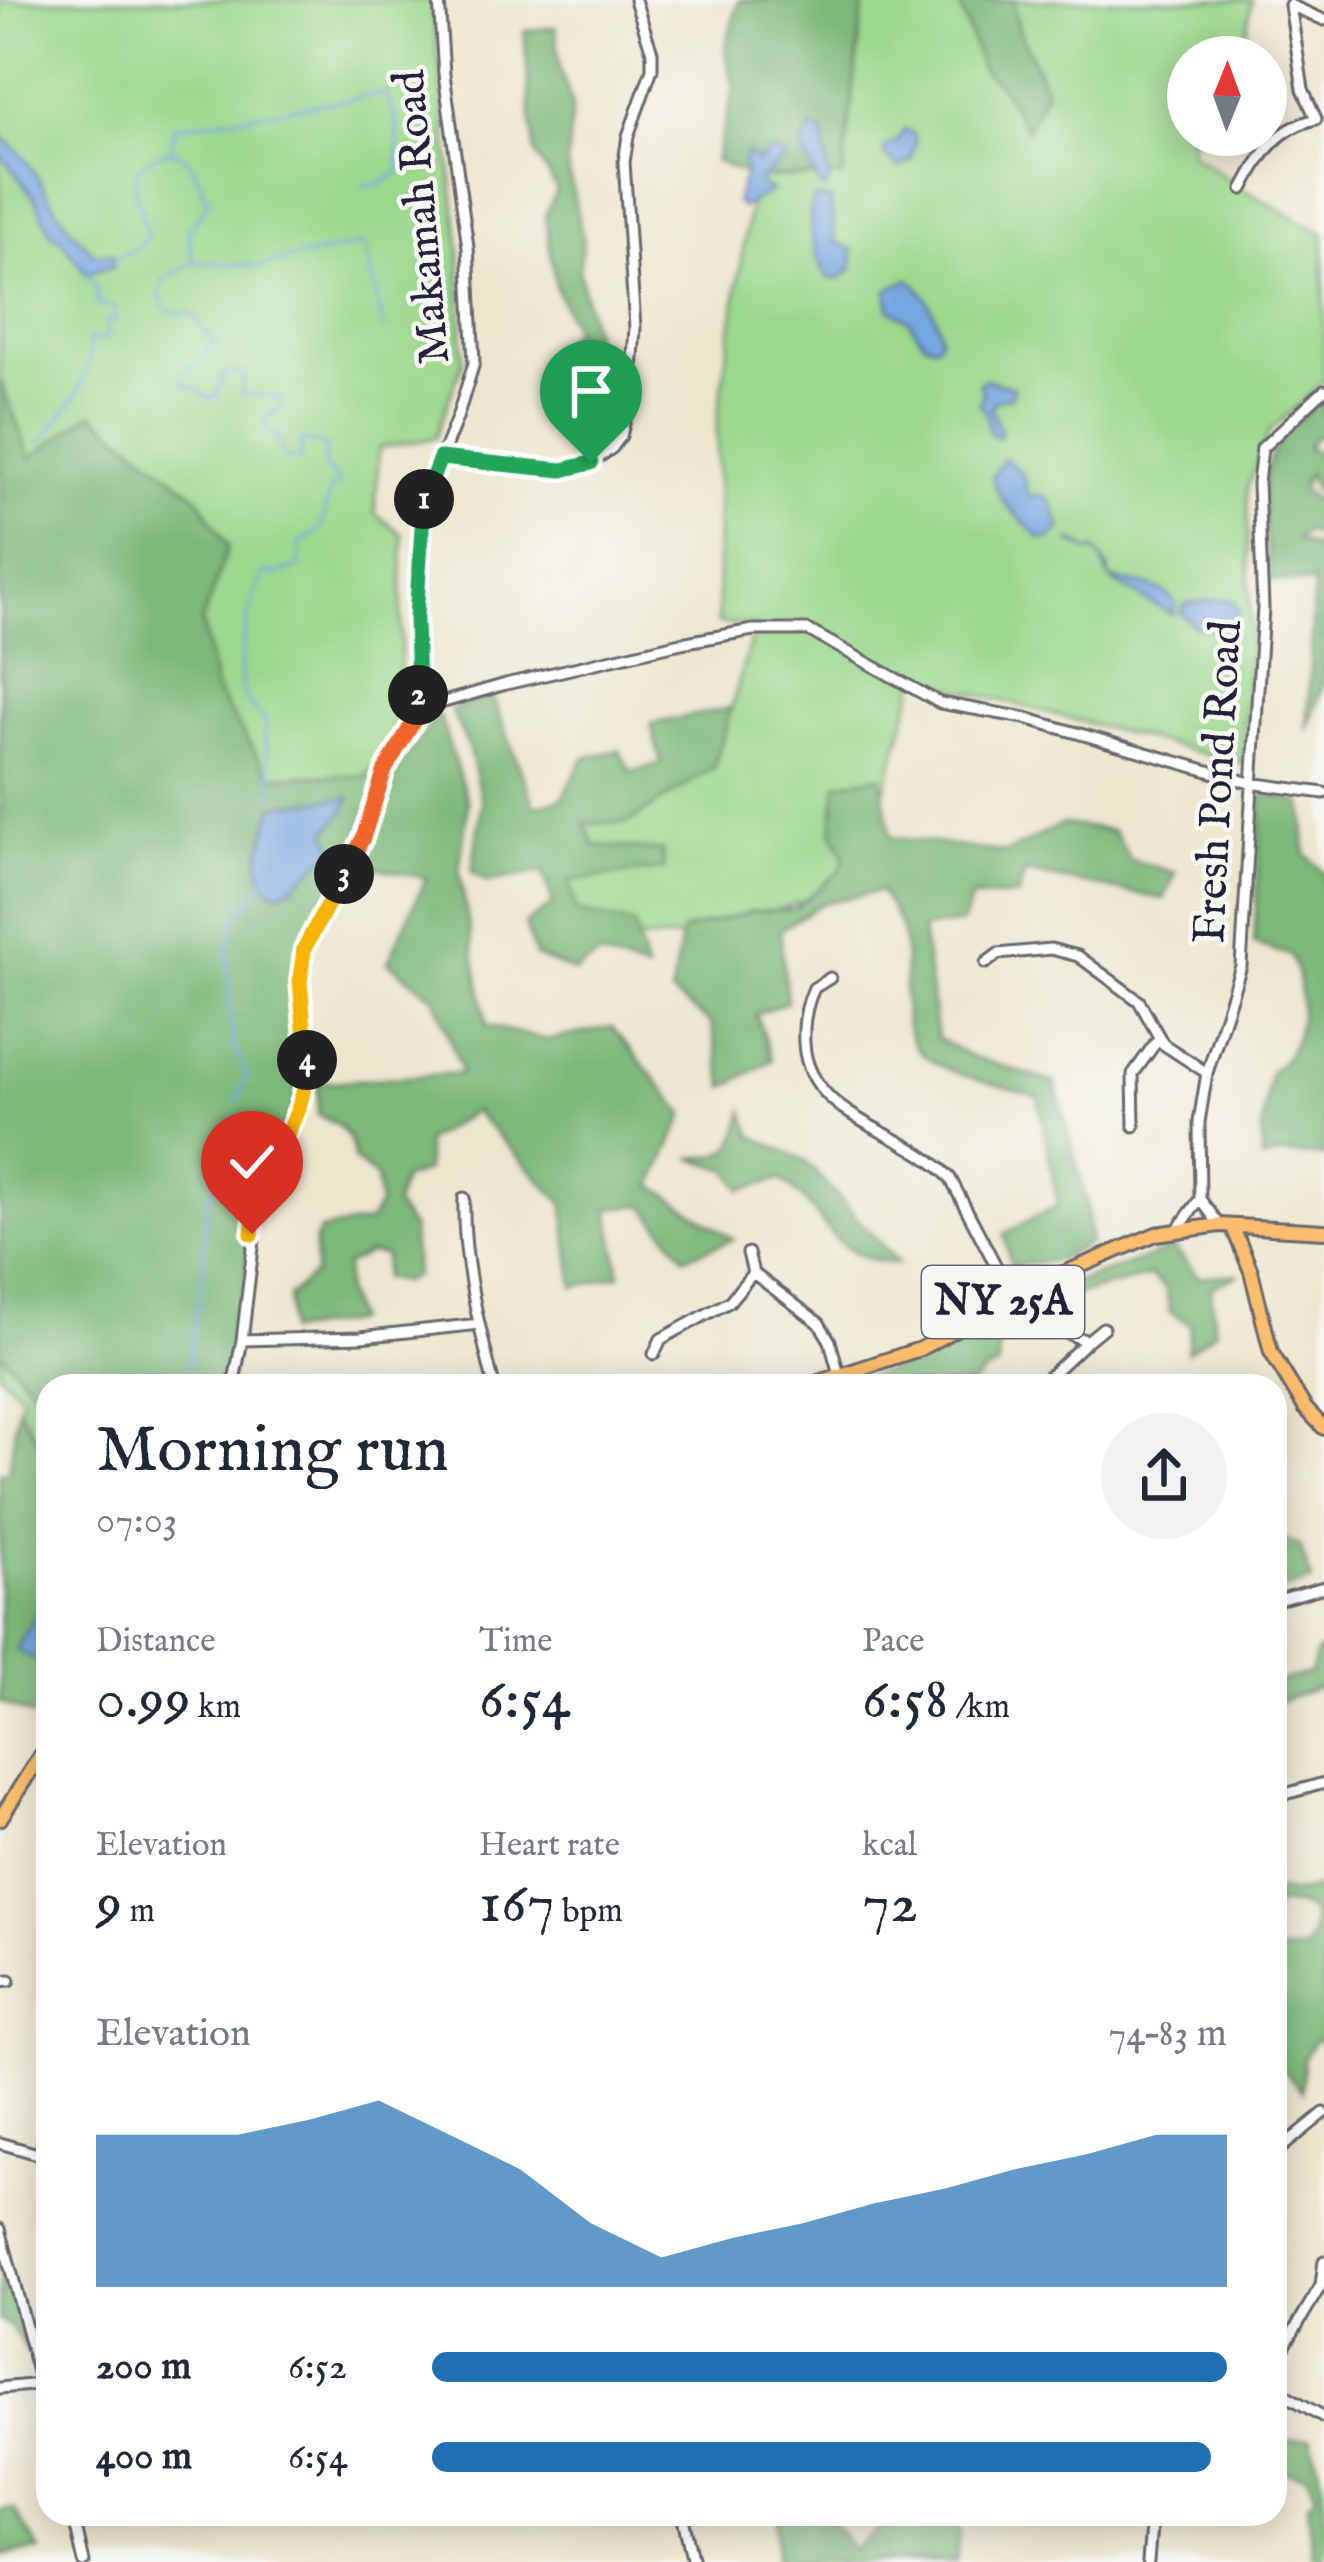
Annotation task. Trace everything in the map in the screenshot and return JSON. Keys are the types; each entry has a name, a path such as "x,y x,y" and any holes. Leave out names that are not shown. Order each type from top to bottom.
{"main road":[{"name":"NY 25A","path":"842,1374 920,1349 1011,1297 1156,1234 1227,1226 1324,1231"},
{"path":"1227,1226 1251,1270 1271,1352 1305,1408 1324,1428"},
{"path":"0,1820 36,1762"}],"street":[{"name":"Makamah Road","path":"421,709 415,662 422,504 474,363 468,247 444,74 440,0"},
{"path":"440,458 565,469 591,463 621,436 630,400 635,328 624,162 628,136 652,69 652,52 634,0"},
{"path":"1243,189 1267,146 1281,132 1320,121 1303,89 1290,5 1324,20"},
{"name":"Fresh Pond Road","path":"1200,1199 1199,1122 1207,1073 1241,966 1263,608 1258,483 1262,448 1324,390"},
{"path":"235,1374 260,1189 305,1093 300,981 304,949 356,856 394,750 421,709 668,646 753,630 808,630 940,703 1024,718 1250,783 1324,793"},
{"path":"986,963 998,954 1051,949 1078,956 1138,1001 1159,1039 1207,1073"},
{"path":"830,978 814,988 806,1017 805,1052 817,1082 847,1111 937,1163 961,1196 1011,1297 1033,1320 1088,1342"},
{"path":"1134,1126 1133,1074 1159,1039"},
{"path":"464,1198 463,1224 491,1374"},
{"path":"1178,1229 1200,1199 1227,1226"},
{"path":"748,1253 753,1274 819,1323 830,1341 839,1374"},
{"path":"654,1354 661,1339 729,1302 753,1274"},
{"path":"242,1340 361,1337 479,1324"},
{"path":"1052,1374 1103,1328"},
{"path":"1287,1598 1324,1587"},
{"path":"1287,1794 1324,1783"},
{"path":"1287,2144 1323,2115"},
{"path":"0,2143 36,2154"},
{"path":"0,2229 36,2365"},
{"path":"1287,2343 1322,2286 1324,2261"},
{"path":"32,2350 36,2349"},
{"path":"0,2388 36,2384"},
{"path":"1287,2396 1324,2417"},
{"path":"76,2526 84,2562"},
{"path":"684,2526 692,2562"},
{"path":"1148,2562 1151,2526"}],"green space":[{"path":"0,0 432,0 460,252 463,362 435,438 379,448 375,513 403,535 400,691 392,729 397,732 353,850 319,906 293,969 302,1066 292,1113 257,1173 241,1321 84,1374 36,1376 0,1344"},
{"path":"739,0 864,0 843,176 754,178 715,161 734,89 725,48"},
{"path":"864,0 1252,0 1246,36 1167,36 1167,156 1195,156 1324,234 1324,381 1269,432 1247,488 1251,633 1242,764 917,678 860,878 710,937 630,940 569,920 547,811 714,767 755,626 718,623 717,422 754,178 843,176"},
{"path":"958,0 1013,0 1019,29 1046,90 1027,130 1001,87 982,70"},
{"path":"556,27 560,69 572,104 567,165 583,239 579,271 593,332 565,397 539,370 573,330 556,287 545,216 557,189 534,152 524,31"},
{"path":"0,380 31,458 92,413 198,497 228,547 202,621 217,693 270,775 366,776 397,732 353,850 319,906 293,969 302,1066 292,1113 257,1173 231,1374 36,1374 36,1392 0,1352","holes":["349,798 327,831 334,849 276,893 266,884 260,863 273,806"]},
{"path":"1324,398 1324,439 1315,436 1307,448 1324,455 1324,493 1315,491 1308,474 1301,488 1313,499 1324,499 1324,538 1305,531 1297,540 1324,550 1324,681 1307,731 1314,583 1270,580 1264,494 1276,446"},
{"path":"492,696 535,806 562,799 584,758 619,750 631,772 661,764 651,724 731,708 714,767 628,823 585,823 594,845 662,851 664,869 570,881 576,912 634,925 646,971 599,956 575,972 535,956 525,924 553,904 543,872 487,882 472,872 482,802 468,746 451,710"},
{"path":"439,715 468,803 459,871 487,1026 549,1040 612,1027 685,1114 653,1185 733,1239 685,1257 644,1205 609,1208 620,1275 574,1287 563,1203 474,1111 426,1141 426,1171 402,1180 395,1206 412,1229 415,1276 402,1282 383,1278 385,1255 369,1253 346,1265 345,1291 355,1321 288,1332 289,1296 315,1273 315,1240 320,1230 369,1222 379,1205 376,1177 354,1160 344,1132 318,1115 318,1083 462,1073 435,998 388,962 426,878 365,865 394,771"},
{"path":"881,776 891,837 1006,853 1062,824 1113,831 1131,860 1176,873 1164,899 1025,872 1018,896 972,898 962,923 922,929 937,1038 967,1055 1055,1083 1087,1204 1090,1243 1058,1260 1011,1266 1004,1234 1058,1205 1038,1097 950,1070 914,1045 905,1015 902,932 880,891 822,903 780,930 787,1002 756,1014 772,1060 725,1087 711,1023 671,994 682,931 753,911 794,909 840,871 844,856 832,830 837,784"},
{"path":"1262,794 1303,803 1306,854 1324,873 1324,1156 1281,1154 1262,1160 1270,1072 1290,1049 1301,1001 1290,955 1254,944"},
{"path":"744,1111 753,1136 804,1160 899,1264 875,1260 843,1245 781,1179 742,1190 729,1170 691,1158 715,1156 730,1148"},
{"path":"1174,1248 1198,1277 1240,1274 1211,1287 1215,1331 1187,1352 1191,1325 1170,1312 1166,1289 1150,1276 1079,1294 1038,1314 1025,1300"},
{"path":"999,1323 998,1367 982,1374 878,1374 951,1350"},
{"path":"0,1352 36,1392 36,1438 18,1407 23,1397 0,1374"},
{"path":"18,1407 36,1438 36,1717 0,1702 0,1473 9,1471"},
{"path":"1287,1540 1300,1546 1312,1581 1287,1588"},
{"path":"1324,1649 1324,1685 1287,1699 1287,1680 1310,1673 1317,1652"},
{"path":"1324,1886 1324,2040 1315,2041 1303,2058 1302,2091 1287,2074 1287,1952 1305,1949 1312,1934 1312,1913 1287,1905 1287,1893"},
{"path":"0,2243 29,2354 11,2327 0,2321"},
{"path":"1311,2438 1324,2488 1324,2562 1312,2554 1307,2504 1315,2496 1307,2475 1287,2472 1287,2441"},
{"path":"0,2510 14,2510 40,2551 0,2555"},
{"path":"778,2526 837,2526 854,2550 881,2526 957,2526 959,2530 956,2562 777,2562"}],"water":[{"path":"811,129 823,132 826,190 820,188 804,150"},
{"path":"904,129 913,133 916,142 911,161 898,168 885,155 885,148 898,141"},
{"path":"0,135 30,165 63,218 94,254 113,254 113,267 88,276 62,241 51,234 36,200 0,154"},
{"path":"768,152 786,157 761,180 772,191 741,208 736,202 745,172 742,161 748,153 758,163"},
{"path":"815,198 830,199 835,241 853,250 852,269 840,279 828,278 816,250 810,227"},
{"path":"909,279 935,315 940,340 935,345 925,343 908,320 890,309 887,290"},
{"path":"985,379 1013,387 1011,397 996,400 991,407 999,438 989,432 987,415 979,403 983,394 979,384"},
{"path":"1004,458 1022,473 1029,496 1044,495 1051,501 1061,528 1050,539 1039,538 1000,495 992,477"},
{"path":"1109,577 1163,592 1176,603 1173,615 1112,581"},
{"path":"1235,602 1239,612 1221,628 1195,627 1180,612 1185,604"},
{"path":"350,797 327,831 335,849 299,881 276,893 261,874 260,864 273,806"},
{"path":"36,1615 36,1659 16,1650"}],"waterway":[{"path":"170,150 175,127 386,93 397,124 399,172 383,183 364,186"},
{"path":"112,260 138,248 148,234 135,194 137,169 164,153 183,156 208,203 188,231 194,262 163,280 159,297 168,311 194,315 216,345 182,382 210,398 216,396 224,374 241,373 245,376 240,394 280,397 281,407 266,419 266,428 278,438 284,457 300,460 302,440 326,446 324,466 340,484 330,489 321,529 300,543 299,567 275,575 264,573 248,616 242,688 248,703 266,720 273,795"},
{"path":"194,262 257,266 364,244 384,330"},
{"path":"38,444 82,383 89,340 107,339 105,320 116,321 115,307 98,305 96,287 88,275"},
{"path":"237,1102 247,1074 233,1045 227,949 236,919 265,880"},
{"path":"187,1374 204,1269 205,1213 235,1116"}],"route":[{"path":"252,1234 260,1189 305,1093 300,981 304,949 356,856 394,750 421,709 415,662 418,548 428,482 440,458 562,470 591,463"}]}
